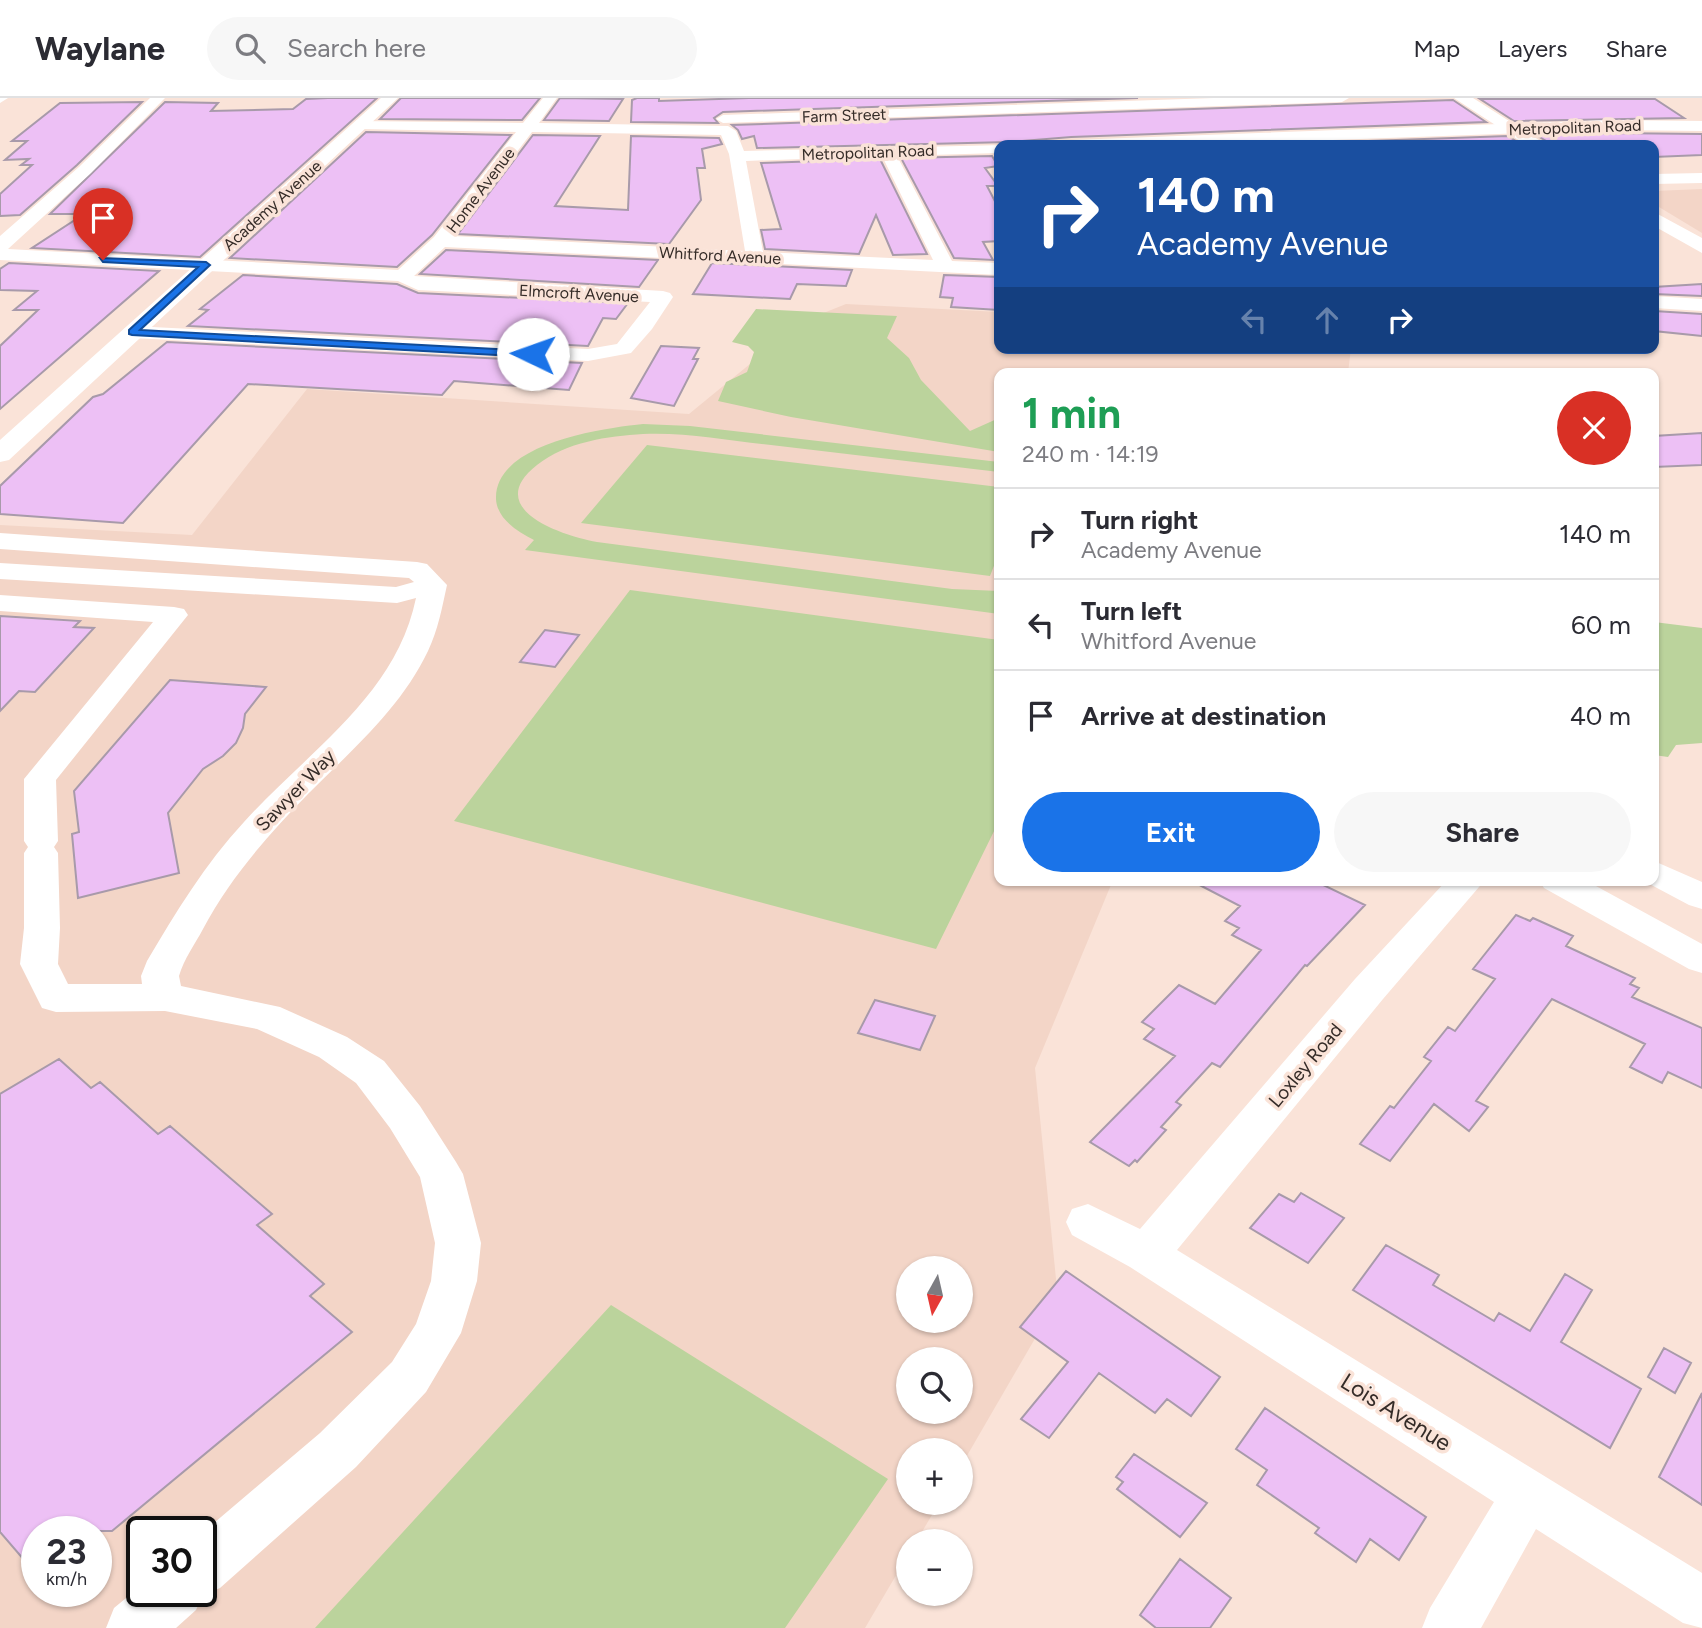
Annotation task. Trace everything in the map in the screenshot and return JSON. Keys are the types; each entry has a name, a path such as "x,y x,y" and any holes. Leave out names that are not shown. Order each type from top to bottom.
{"street":[{"path":"0,246 85,170 158,98"},
{"name":"Academy Avenue","path":"0,454 390,98"},
{"name":"Home Avenue","path":"403,276 440,241 550,98"},
{"path":"718,98 725,125 738,156 755,257"},
{"path":"862,98 870,114"},
{"name":"Farm Street","path":"362,124 725,125 1009,104 1342,98"},
{"path":"1462,98 1530,140"},
{"path":"1149,101 1189,140"},
{"path":"1615,111 1637,125"},
{"name":"Metropolitan Road","path":"1250,140 1637,125 1702,126"},
{"path":"1347,135 1354,140"},
{"name":"Metropolitan Road","path":"738,156 994,148"},
{"path":"887,151 946,267"},
{"path":"1659,179 1702,178"},
{"path":"1659,221 1702,247"},
{"name":"Whitford Avenue","path":"440,241 994,270"},
{"path":"0,254 403,276"},
{"name":"Elmcroft Avenue","path":"132,332 588,355 624,349 645,326 663,297 418,284 403,276"},
{"path":"1659,303 1702,305"},
{"path":"0,541 417,570 433,585 397,596 0,571"},
{"name":"Sawyer Way","path":"165,997 160,976 195,909 232,858 270,814 371,712 399,677 423,631 430,610 433,585"},
{"path":"0,603 174,615 40,779 42,928 39,964 56,998 165,997 266,1017 333,1047 370,1072 405,1117 440,1174 458,1243 454,1281 437,1333 410,1377 338,1450 217,1555"},
{"path":"1659,875 1702,897"},
{"name":"Loxley Road","path":"1146,1254 1369,989 1462,886"},
{"path":"1568,886 1702,960"},
{"name":"Lois Avenue","path":"1088,1222 1146,1254 1702,1604"},
{"path":"1450,1628 1527,1495"},
{"path":"134,1628 158,1607"}],"shaded area":[{"path":"1702,189 1702,233 1659,207 1659,191"},
{"path":"846,304 994,312 994,354 1350,354 1349,368 994,368 994,886 1111,886 1035,1068 1058,1299 973,1445 973,1438 896,1438 896,1515 932,1515 924,1529 896,1529 896,1575 865,1628 0,1628 0,525 192,535 307,389 689,414 801,322"}],"green space":[{"path":"756,309 897,316 887,338 909,358 921,380 970,431 994,420 994,451 791,417 718,401 726,382 747,372 754,352 748,346 732,342"},
{"path":"643,424 690,426 994,461 994,471 691,436 630,435 588,442 548,457 522,481 518,495 522,507 533,518 548,527 582,539 952,589 994,591 994,613 525,550 534,540 515,529 500,513 496,499 500,480 513,464 531,452 554,442"},
{"path":"647,445 994,486 994,566 990,576 581,523"},
{"path":"630,590 994,639 994,831 936,949 454,821"},
{"path":"1659,623 1702,628 1702,743 1676,745 1668,757 1659,756"},
{"path":"611,1305 888,1479 785,1628 315,1628"}],"building":[{"path":"377,98 200,257 32,248 84,214 50,214 165,102 218,103 211,111 293,109 306,99"},
{"path":"401,98 540,98 522,120 380,119"},
{"path":"560,98 623,99 609,121 544,120"},
{"path":"659,98 659,101 749,98 1138,98 723,112 714,118 718,123 631,122 632,100"},
{"path":"1480,99 1655,99 1684,118 1514,121"},
{"path":"1453,100 1486,122 994,140 994,142 757,148 754,136 742,139 732,125"},
{"path":"142,102 20,215 0,216 0,194 32,165 21,165 29,159 5,160 27,141 12,141 60,103"},
{"path":"366,132 511,135 432,235 397,267 230,258"},
{"path":"1702,134 1702,155 1659,157 1659,140 1545,140 1536,135"},
{"path":"533,135 600,136 555,206 628,210 631,136 719,138 722,144 702,149 705,168 697,168 701,200 669,244 458,234"},
{"path":"1508,136 1514,140 1396,140"},
{"path":"992,156 994,167 985,168 994,180 994,186 987,186 994,199 994,241 983,242 993,260 954,258 901,158"},
{"path":"880,159 927,254 893,255 876,215 859,254 765,249 761,230 781,229 761,163"},
{"path":"446,250 658,260 639,287 420,274"},
{"path":"9,263 159,271 0,409 0,346 38,310 14,310 37,291 0,290 0,269"},
{"path":"712,263 852,270 846,286 797,284 790,299 693,294"},
{"path":"243,275 397,284 418,293 628,303 616,319 603,318 588,346 188,326 208,310 200,309"},
{"path":"944,275 994,277 994,310 951,307 953,298 940,297"},
{"path":"1702,284 1702,296 1659,294 1659,287"},
{"path":"1659,311 1702,314 1702,336 1659,332"},
{"path":"167,342 582,363 569,390 454,381 442,395 248,384 123,523 0,514 0,486 93,397 103,394"},
{"path":"661,346 699,348 693,359 698,359 674,406 631,398"},
{"path":"1702,433 1702,465 1659,467 1659,436"},
{"path":"0,616 80,621 74,627 94,628 35,692 19,691 0,711"},
{"path":"545,630 579,635 555,667 520,662"},
{"path":"170,680 266,687 245,714 243,728 236,743 223,756 203,769 168,813 179,873 78,898 72,834 79,832 74,791"},
{"path":"1202,886 1325,886 1365,905 1307,966 1305,965 1220,1067 1212,1063 1176,1102 1181,1105 1161,1127 1166,1130 1137,1162 1135,1160 1129,1166 1090,1142 1175,1056 1144,1039 1154,1029 1142,1022 1179,985 1215,1004 1261,950 1232,935 1239,928 1225,921 1240,906"},
{"path":"1516,915 1530,921 1533,918 1573,936 1566,946 1635,978 1630,984 1639,988 1632,997 1702,1028 1702,1088 1668,1072 1662,1083 1630,1067 1645,1044 1552,999 1476,1101 1488,1107 1469,1131 1434,1104 1390,1161 1360,1144 1390,1106 1394,1108 1431,1061 1424,1057 1448,1027 1455,1031 1495,979 1473,969"},
{"path":"875,1000 935,1016 920,1050 858,1033"},
{"path":"59,1059 91,1088 100,1082 158,1134 170,1126 272,1214 257,1225 324,1284 310,1296 352,1332 130,1516 126,1516 126,1519 112,1531 112,1516 21,1516 21,1556 0,1532 0,1094"},
{"path":"1301,1193 1344,1218 1308,1263 1250,1228 1279,1194 1294,1202"},
{"path":"1386,1245 1439,1275 1433,1285 1494,1321 1499,1313 1530,1331 1565,1274 1592,1290 1561,1342 1641,1389 1610,1448 1353,1290"},
{"path":"1066,1271 1220,1377 1191,1416 1167,1399 1155,1413 1099,1373 1049,1438 1021,1419 1068,1362 1020,1327"},
{"path":"1664,1348 1691,1363 1675,1393 1648,1377"},
{"path":"1702,1393 1702,1505 1659,1477"},
{"path":"1265,1408 1426,1517 1399,1560 1370,1539 1356,1562 1315,1533 1319,1528 1257,1485 1267,1470 1236,1449"},
{"path":"1134,1454 1207,1503 1180,1537 1117,1489 1123,1482 1116,1477"},
{"path":"1180,1559 1231,1598 1210,1628 1156,1628 1140,1615"}],"route":[{"path":"103,260 206,265 132,332 533,354"}]}
